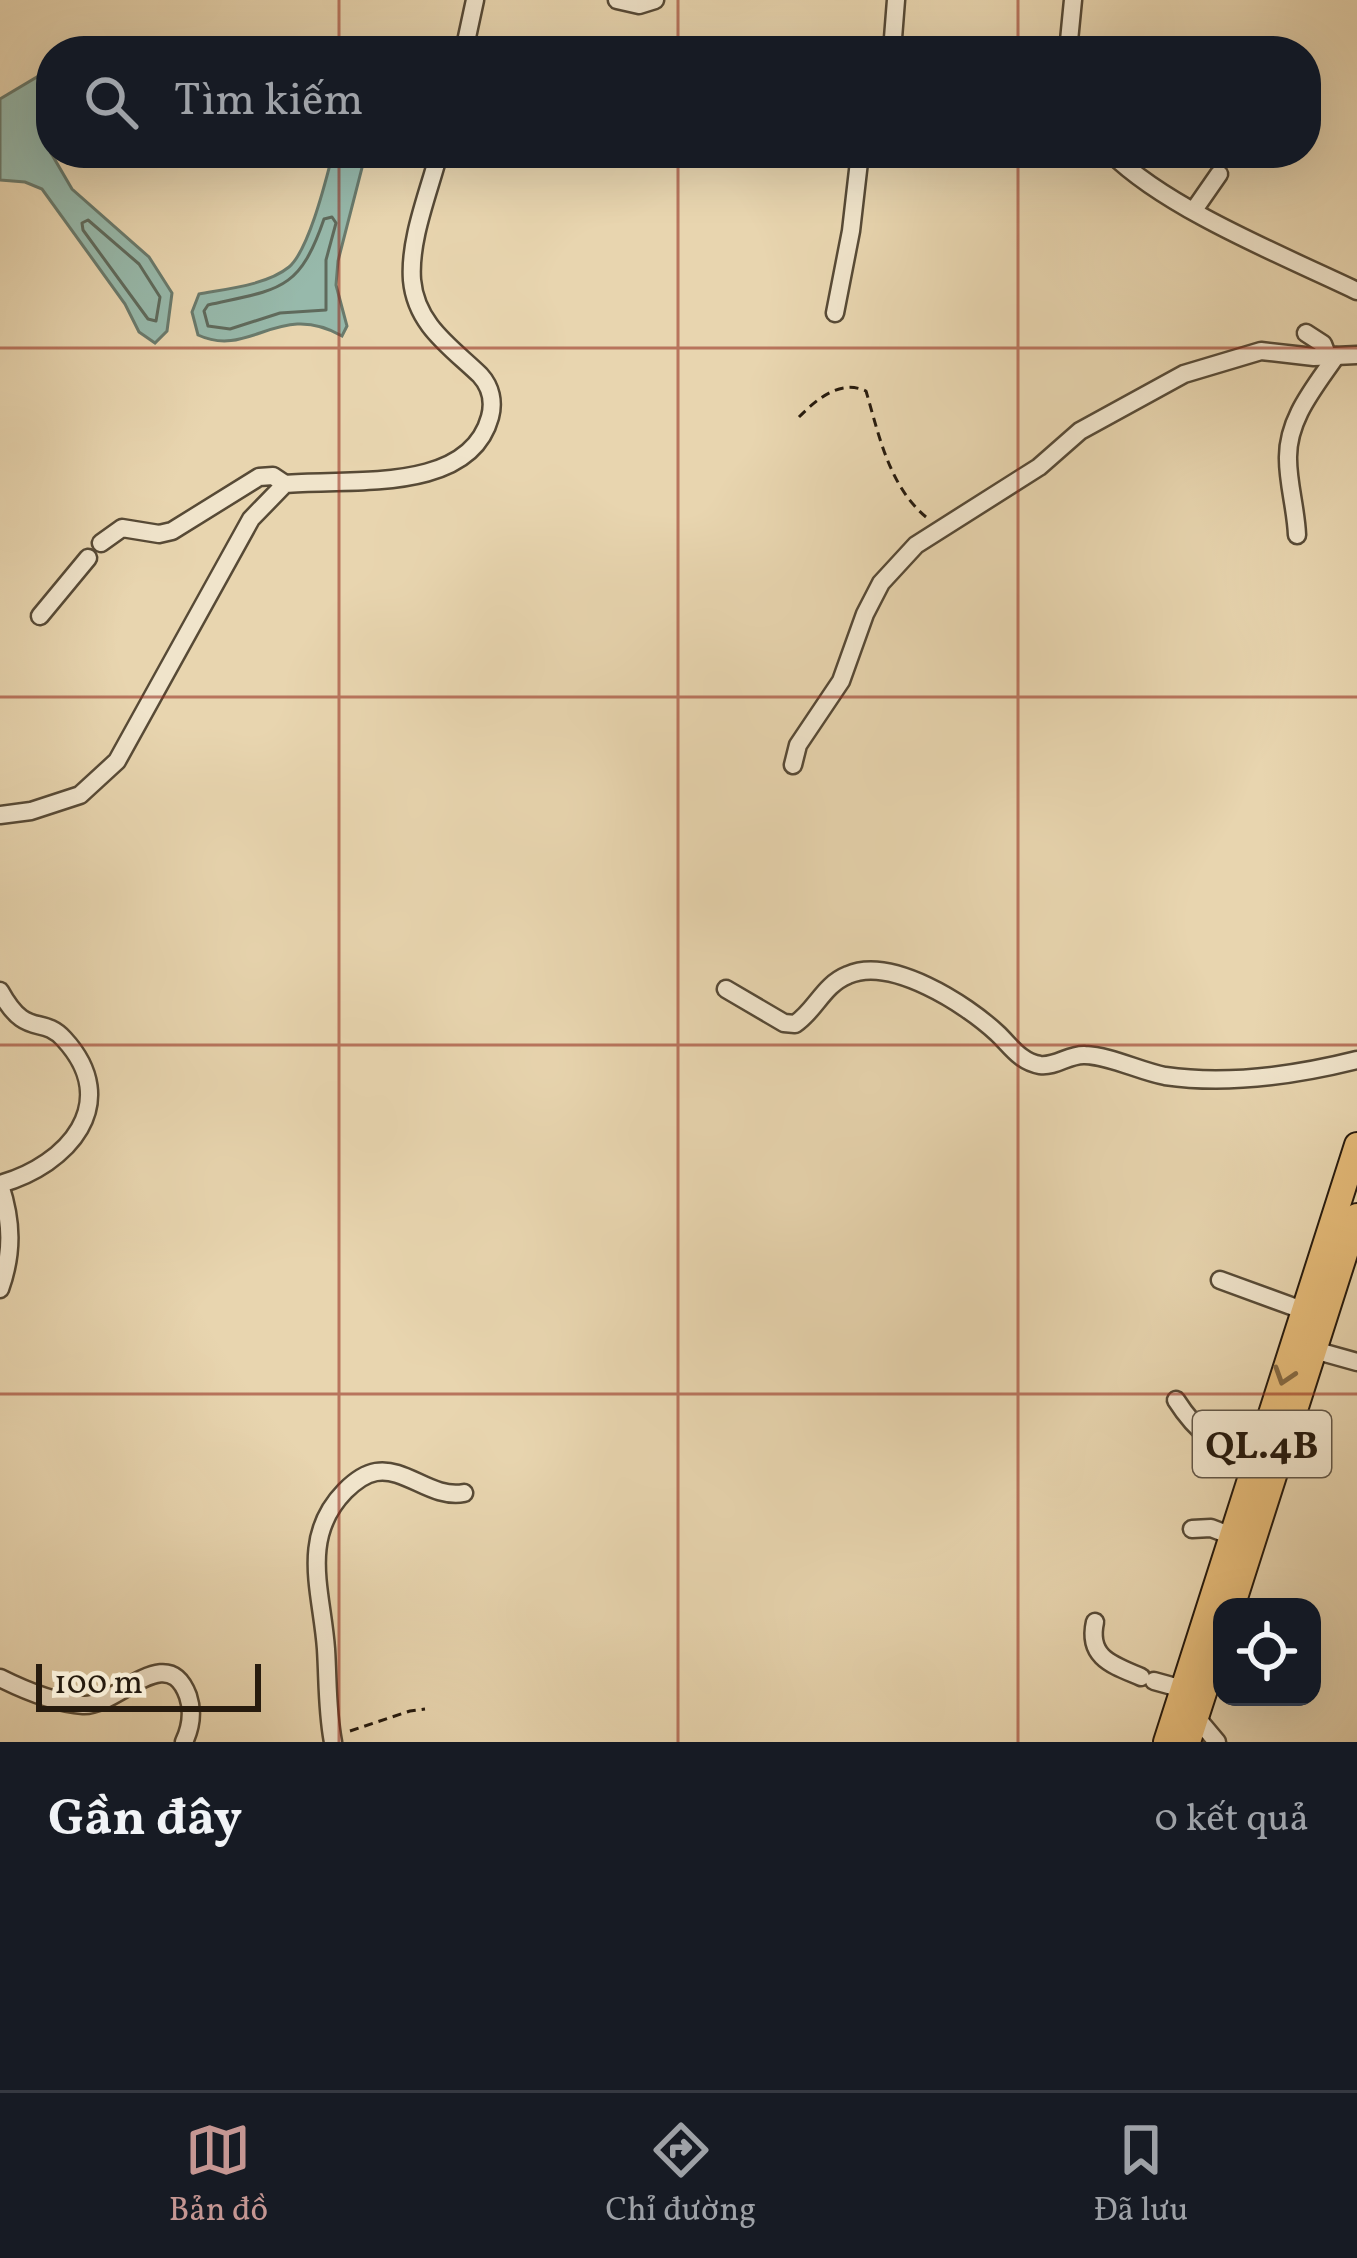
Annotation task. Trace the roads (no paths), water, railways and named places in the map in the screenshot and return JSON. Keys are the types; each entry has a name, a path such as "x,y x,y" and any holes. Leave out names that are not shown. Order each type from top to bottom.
{"highway":[{"name":"QL.4B","path":"1166,1742 1357,1144"},
{"name":"QL.4B","path":"1235,1598 1357,1216"},
{"path":"1189,1742 1213,1665"}],"street":[{"path":"467,36 475,0"},
{"path":"617,0 639,5 655,0"},
{"path":"893,36 896,0"},
{"path":"1069,36 1073,0"},
{"path":"101,543 122,528 158,534 172,531 259,477 273,476 285,484 409,477 449,465 484,439 493,404 490,393 481,376 461,362 421,312 412,281 413,251 435,168"},
{"path":"835,313 858,168"},
{"path":"1126,168 1195,210 1357,291"},
{"path":"1195,210 1219,174"},
{"path":"1306,333 1332,357"},
{"path":"794,765 798,745 841,681 881,583 916,545 1039,467 1080,431 1184,374 1261,351 1357,355"},
{"path":"1297,535 1288,458 1293,427 1332,357"},
{"path":"0,815 31,811 80,795 117,761 251,519 285,484"},
{"path":"40,616 88,558"},
{"path":"726,989 784,1023 795,1024 836,981 854,971 892,974 947,996 994,1030 1020,1057 1040,1065 1084,1055 1166,1076 1219,1078 1295,1074 1357,1060"},
{"path":"0,992 12,1013 27,1026 48,1028 63,1037 92,1092 83,1128 52,1157 0,1185 9,1212 10,1260 0,1288"},
{"path":"1220,1280 1304,1311"},
{"path":"1314,1351 1357,1362"},
{"path":"1176,1400 1190,1422 1214,1444 1256,1461"},
{"path":"340,1738 314,1565 320,1528 330,1507 351,1485 379,1471 440,1493 464,1493"},
{"path":"1192,1528 1211,1528 1232,1536"},
{"path":"1095,1622 1096,1653 1108,1663 1183,1689"},
{"path":"0,1678 87,1706 161,1671 184,1685 192,1708 184,1742"},
{"path":"1196,1717 1217,1742"}],"water":[{"path":"36,78 36,168 60,168 72,189 149,257 172,293 167,331 155,343 139,332 125,304 42,189 0,180 0,99"},
{"path":"329,168 362,168 338,261 336,285 347,326 342,336 300,324 234,340 198,335 192,312 199,294 246,285 289,267 316,214"}]}
